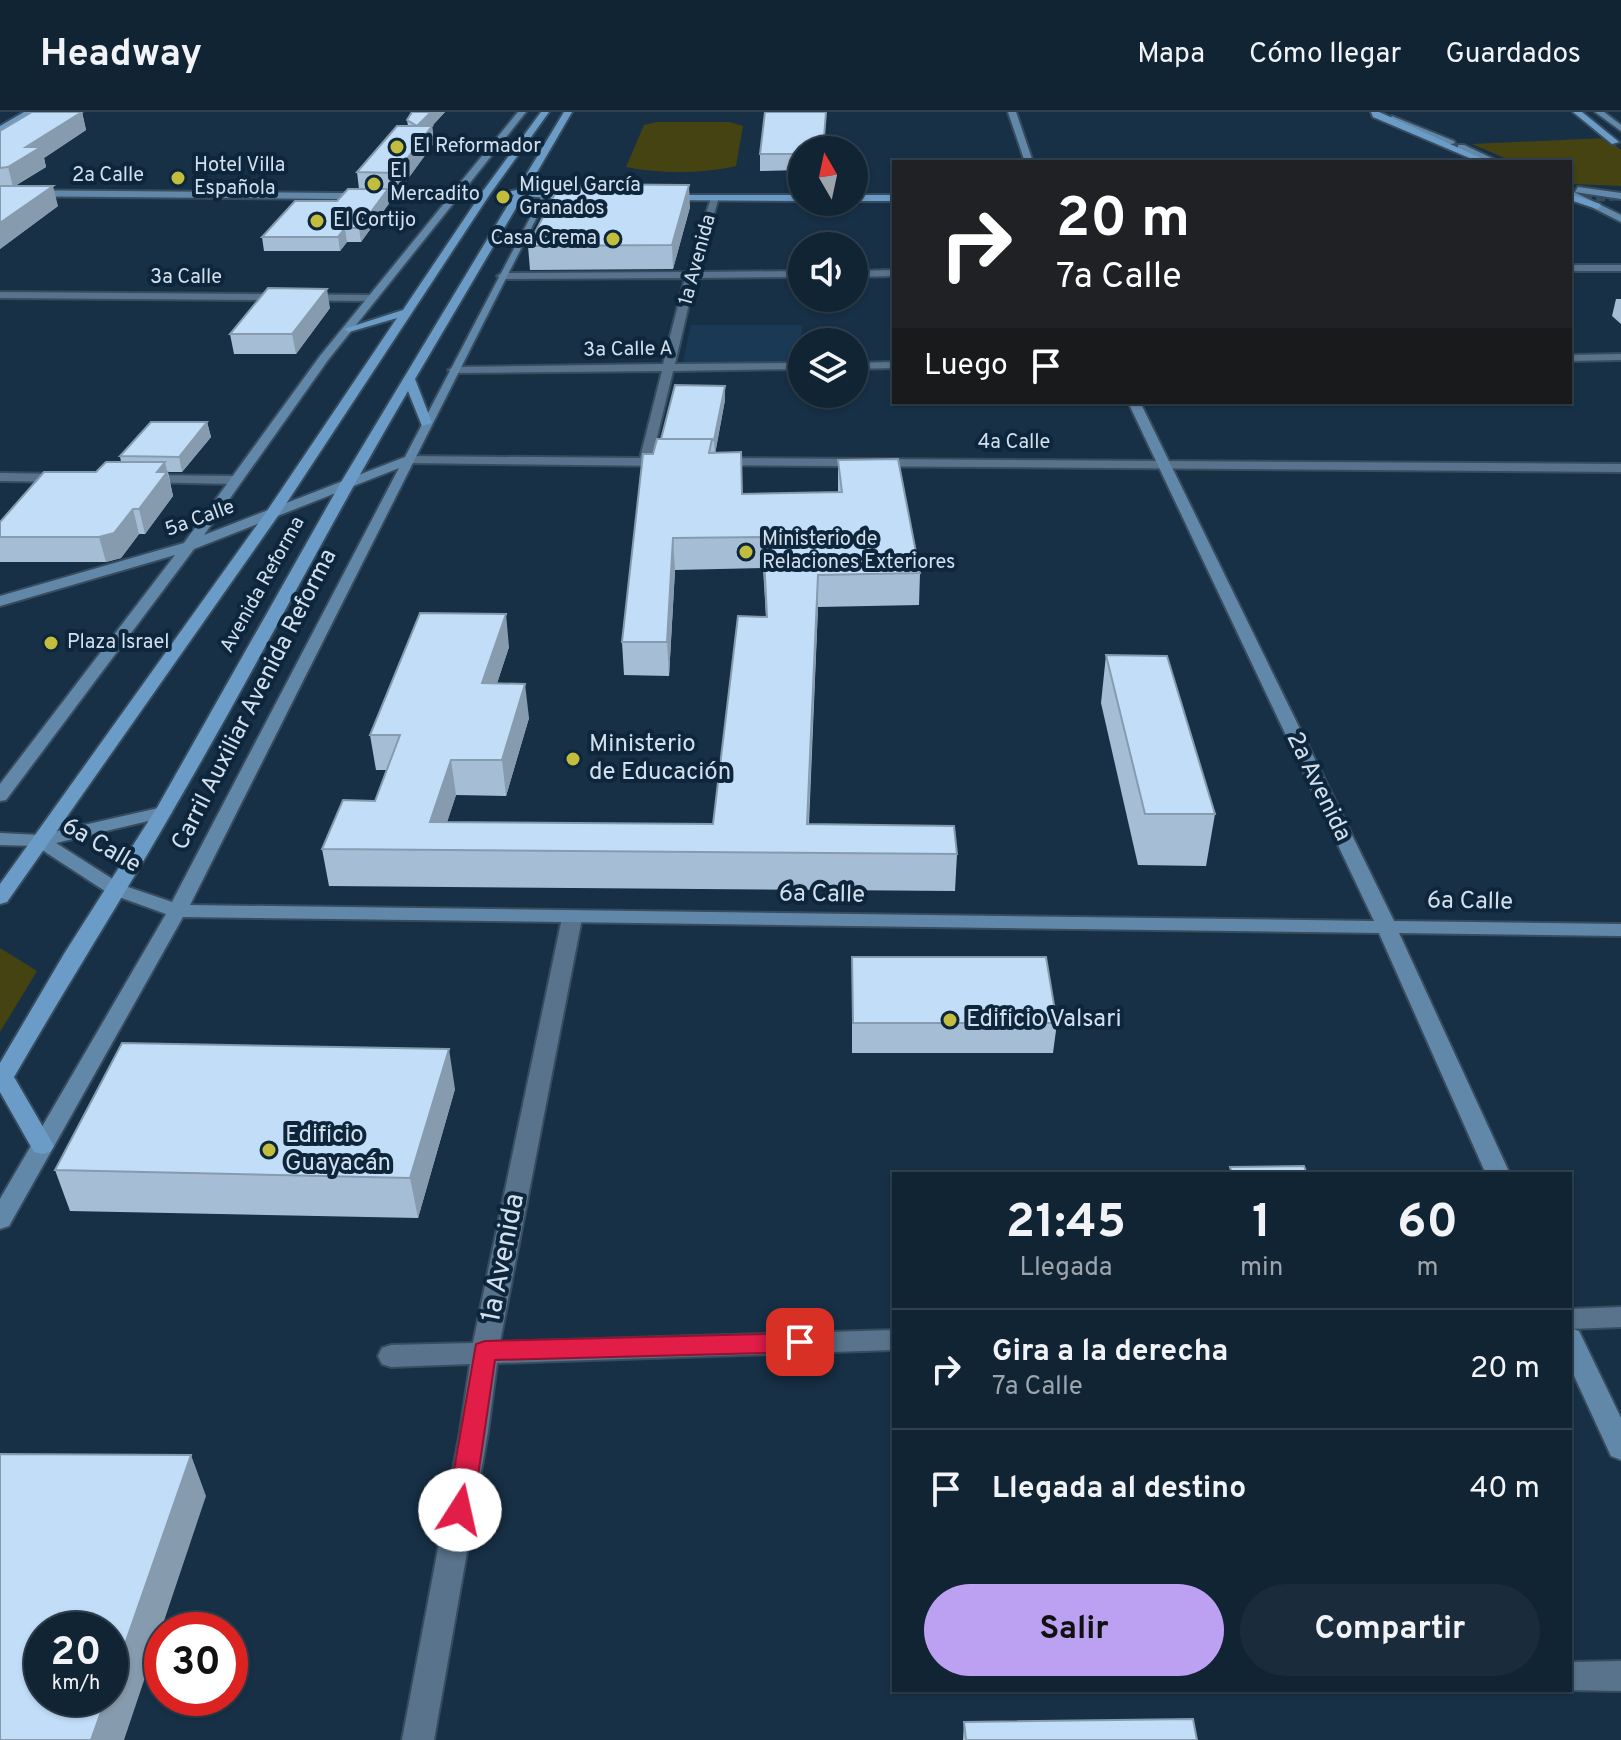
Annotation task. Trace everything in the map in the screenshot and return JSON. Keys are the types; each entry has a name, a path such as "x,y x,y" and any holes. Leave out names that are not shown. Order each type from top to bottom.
{"main road":[{"path":"0,129 29,112"},
{"name":"Avenida Reforma","path":"0,898 273,513 484,197 545,112"},
{"name":"Avenida Reforma","path":"2,1079 163,812 347,484 568,112"},
{"path":"1375,112 1481,160"},
{"path":"1577,112 1615,142"},
{"name":"2a Calle","path":"484,197 591,197"},
{"name":"2a Calle","path":"484,197 498,202 518,197"},
{"path":"653,197 788,198"},
{"path":"868,198 892,198"},
{"path":"349,329 407,312"},
{"path":"409,377 426,423"},
{"path":"2,1079 42,1146"}],"street":[{"path":"0,796 189,546 324,358 522,112"},
{"path":"1012,112 1028,160"},
{"path":"1599,112 1621,129"},
{"path":"1392,118 1451,143"},
{"path":"1461,147 1491,160"},
{"name":"2a Calle","path":"0,193 484,197"},
{"path":"1572,196 1621,196"},
{"name":"Carril Auxiliar Avenida Reforma","path":"0,1220 177,911 545,197"},
{"name":"1a Avenida","path":"645,462 691,275 715,197"},
{"path":"1572,197 1621,219"},
{"path":"1572,268 1621,268"},
{"path":"868,274 892,273"},
{"path":"502,276 788,274"},
{"path":"0,304 6,296"},
{"name":"3a Calle","path":"6,296 373,298"},
{"path":"1572,358 1621,357"},
{"path":"868,366 892,365"},
{"name":"3a Calle A","path":"454,370 788,366"},
{"name":"2a Avenida","path":"1135,404 1387,928 1497,1172"},
{"path":"408,460 675,462"},
{"name":"5a Calle","path":"0,601 189,546 408,460"},
{"name":"4a Calle","path":"706,462 1621,468"},
{"path":"0,477 78,478"},
{"path":"125,479 234,480"},
{"name":"6a Calle","path":"0,839 40,841 163,812"},
{"name":"6a Calle","path":"40,841 115,889 177,911 1621,930"},
{"name":"1a Avenida","path":"418,1740 474,1432 485,1351 572,918"},
{"path":"1572,1319 1621,1317"},
{"path":"391,1356 892,1340"},
{"path":"1572,1342 1621,1448"},
{"path":"1572,1677 1621,1676"}],"shaded area":[{"path":"657,122 730,122 743,126 736,166 681,172 626,167 644,125"},
{"path":"1607,138 1621,150 1621,186 1572,184 1572,160 1509,160 1472,144"},
{"path":"691,325 802,325 802,328 788,328 788,368 682,367"},
{"path":"0,948 37,971 0,1032"}],"building":[{"path":"32,112 82,112 26,147 41,147 8,167 0,168 0,131"},
{"path":"412,112 431,112 417,126 407,120"},
{"path":"765,112 826,112 824,136 788,136 788,154 760,154"},
{"path":"397,126 432,126 396,173 357,172"},
{"path":"560,184 689,185 672,245 528,246"},
{"path":"0,186 53,186 0,223"},
{"path":"348,189 388,189 359,228 345,228 338,237 262,237 295,201 337,201"},
{"path":"268,288 327,289 292,334 230,334"},
{"path":"675,385 725,386 714,440 661,439"},
{"path":"151,422 207,422 179,457 120,456"},
{"path":"657,439 712,439 709,453 741,452 742,494 842,492 838,460 898,459 920,573 818,575 807,824 954,826 957,854 322,849 343,800 375,801 400,735 370,735 420,613 506,614 482,683 525,684 502,760 451,760 430,822 713,824 738,616 767,617 763,537 673,538 667,642 622,642 643,454 653,454"},
{"path":"106,462 165,462 157,472 167,472 139,509 133,509 114,533 99,537 0,537 0,522 44,472 96,472"},
{"path":"1106,655 1167,656 1215,814 1145,814"},
{"path":"852,957 1046,957 1057,1023 853,1023"},
{"name":"Edificio Guayacán","path":"122,1043 449,1049 410,1178 55,1170"},
{"path":"1304,1166 1306,1172 1231,1172 1230,1167"},
{"path":"0,1454 191,1455 128,1635 128,1612 24,1612 24,1716 100,1716 91,1740 0,1740"},
{"path":"1193,1719 1197,1740 966,1740 964,1722"}],"tunnel":[{"path":"1572,198 1621,196"}],"place":[{"name":"El Reformador","path":"397,147"},
{"name":"Hotel Villa Española","path":"178,178"},
{"name":"El Mercadito","path":"374,184"},
{"name":"Miguel García Granados","path":"503,197"},
{"name":"El Cortijo","path":"317,221"},
{"name":"Casa Crema","path":"613,239"},
{"name":"Ministerio de Relaciones Exteriores","path":"746,552"},
{"name":"Plaza Israel","path":"51,643"},
{"name":"Ministerio de Educación","path":"573,759"},
{"name":"Edificio Valsari","path":"950,1020"},
{"name":"Edificio Guayacán","path":"269,1150"}],"route":[{"path":"460,1510 485,1351 800,1342"}]}
